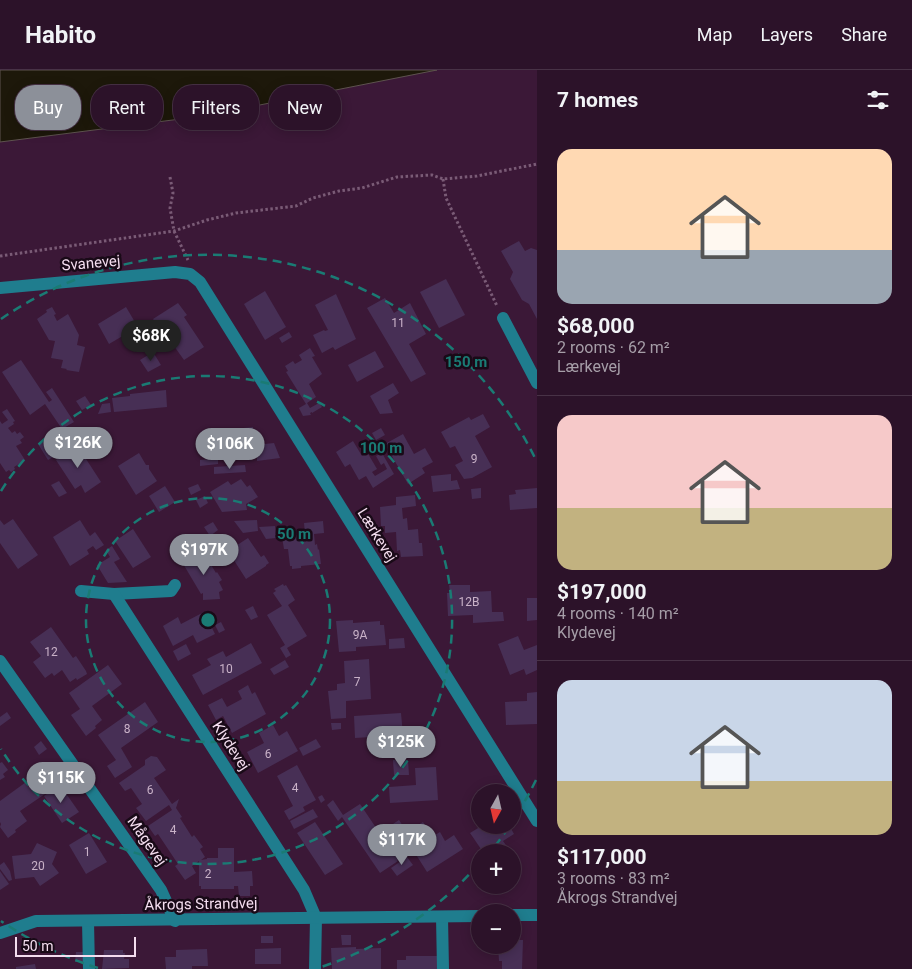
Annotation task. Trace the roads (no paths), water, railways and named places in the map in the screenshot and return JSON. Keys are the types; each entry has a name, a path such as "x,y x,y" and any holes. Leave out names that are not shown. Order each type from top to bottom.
{"street":[{"name":"Svanevej","path":"0,288 166,272 184,272"},
{"name":"Lærkevej","path":"184,272 200,282 537,821"},
{"path":"503,318 537,384"},
{"path":"81,591 114,594 171,591 175,585"},
{"name":"Klydevej","path":"114,594 304,890 316,918"},
{"name":"Mågevej","path":"0,662 161,890 175,921"},
{"path":"521,916 537,915"},
{"name":"Åkrogs Strandvej","path":"0,933 36,922 471,916"},
{"path":"442,917 443,969"},
{"path":"316,918 316,969"},
{"path":"88,921 89,969"}]}
